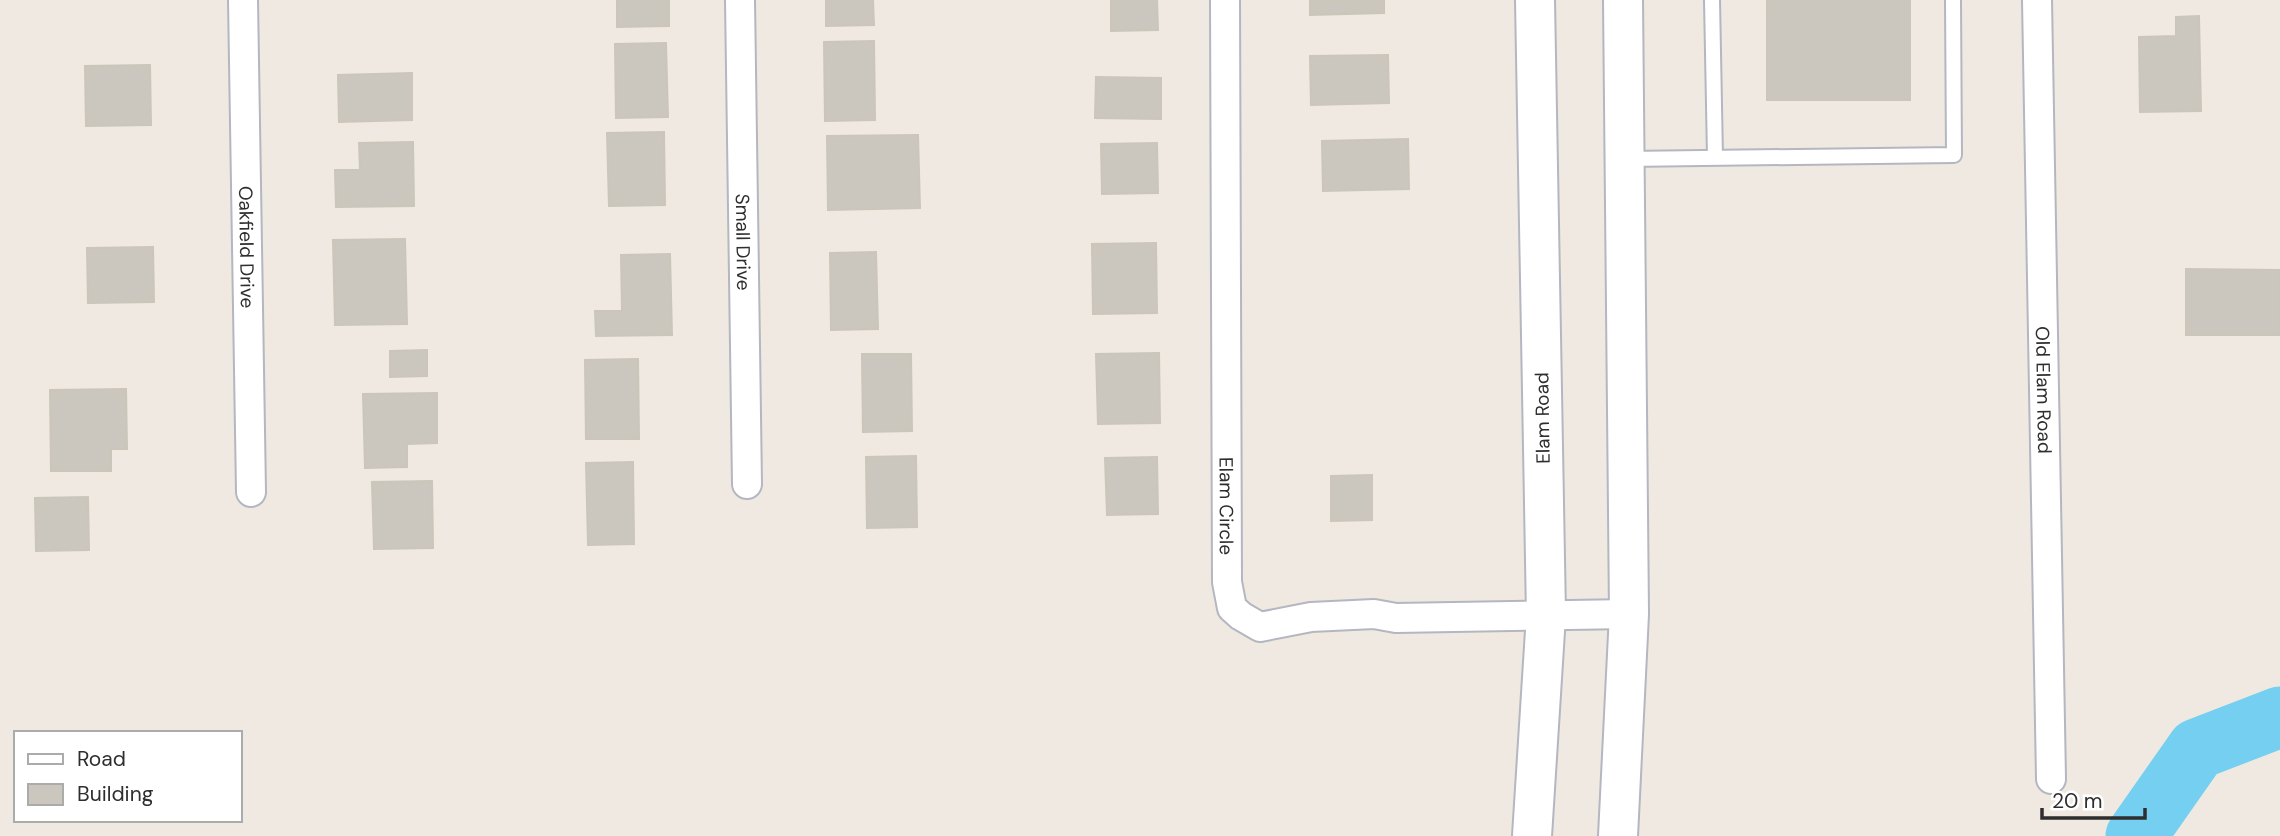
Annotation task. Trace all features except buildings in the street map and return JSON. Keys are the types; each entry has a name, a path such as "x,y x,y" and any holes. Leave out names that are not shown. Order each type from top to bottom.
{"main road":[{"name":"Elam Road","path":"1532,836 1546,615 1535,0"},
{"path":"1618,836 1629,614 1623,0"}],"street":[{"name":"Oakfield Drive","path":"243,0 251,492"},
{"name":"Small Drive","path":"740,0 747,484"},
{"name":"Elam Circle","path":"1225,0 1227,582 1232,608 1260,627 1311,617 1374,614 1396,618 1629,614"},
{"name":"Old Elam Road","path":"2037,0 2051,779"}],"lane":[{"path":"1712,0 1715,158"},
{"path":"1625,159 1954,155 1952,0"}],"waterway":[{"path":"2136,836 2197,749 2280,717"}]}
